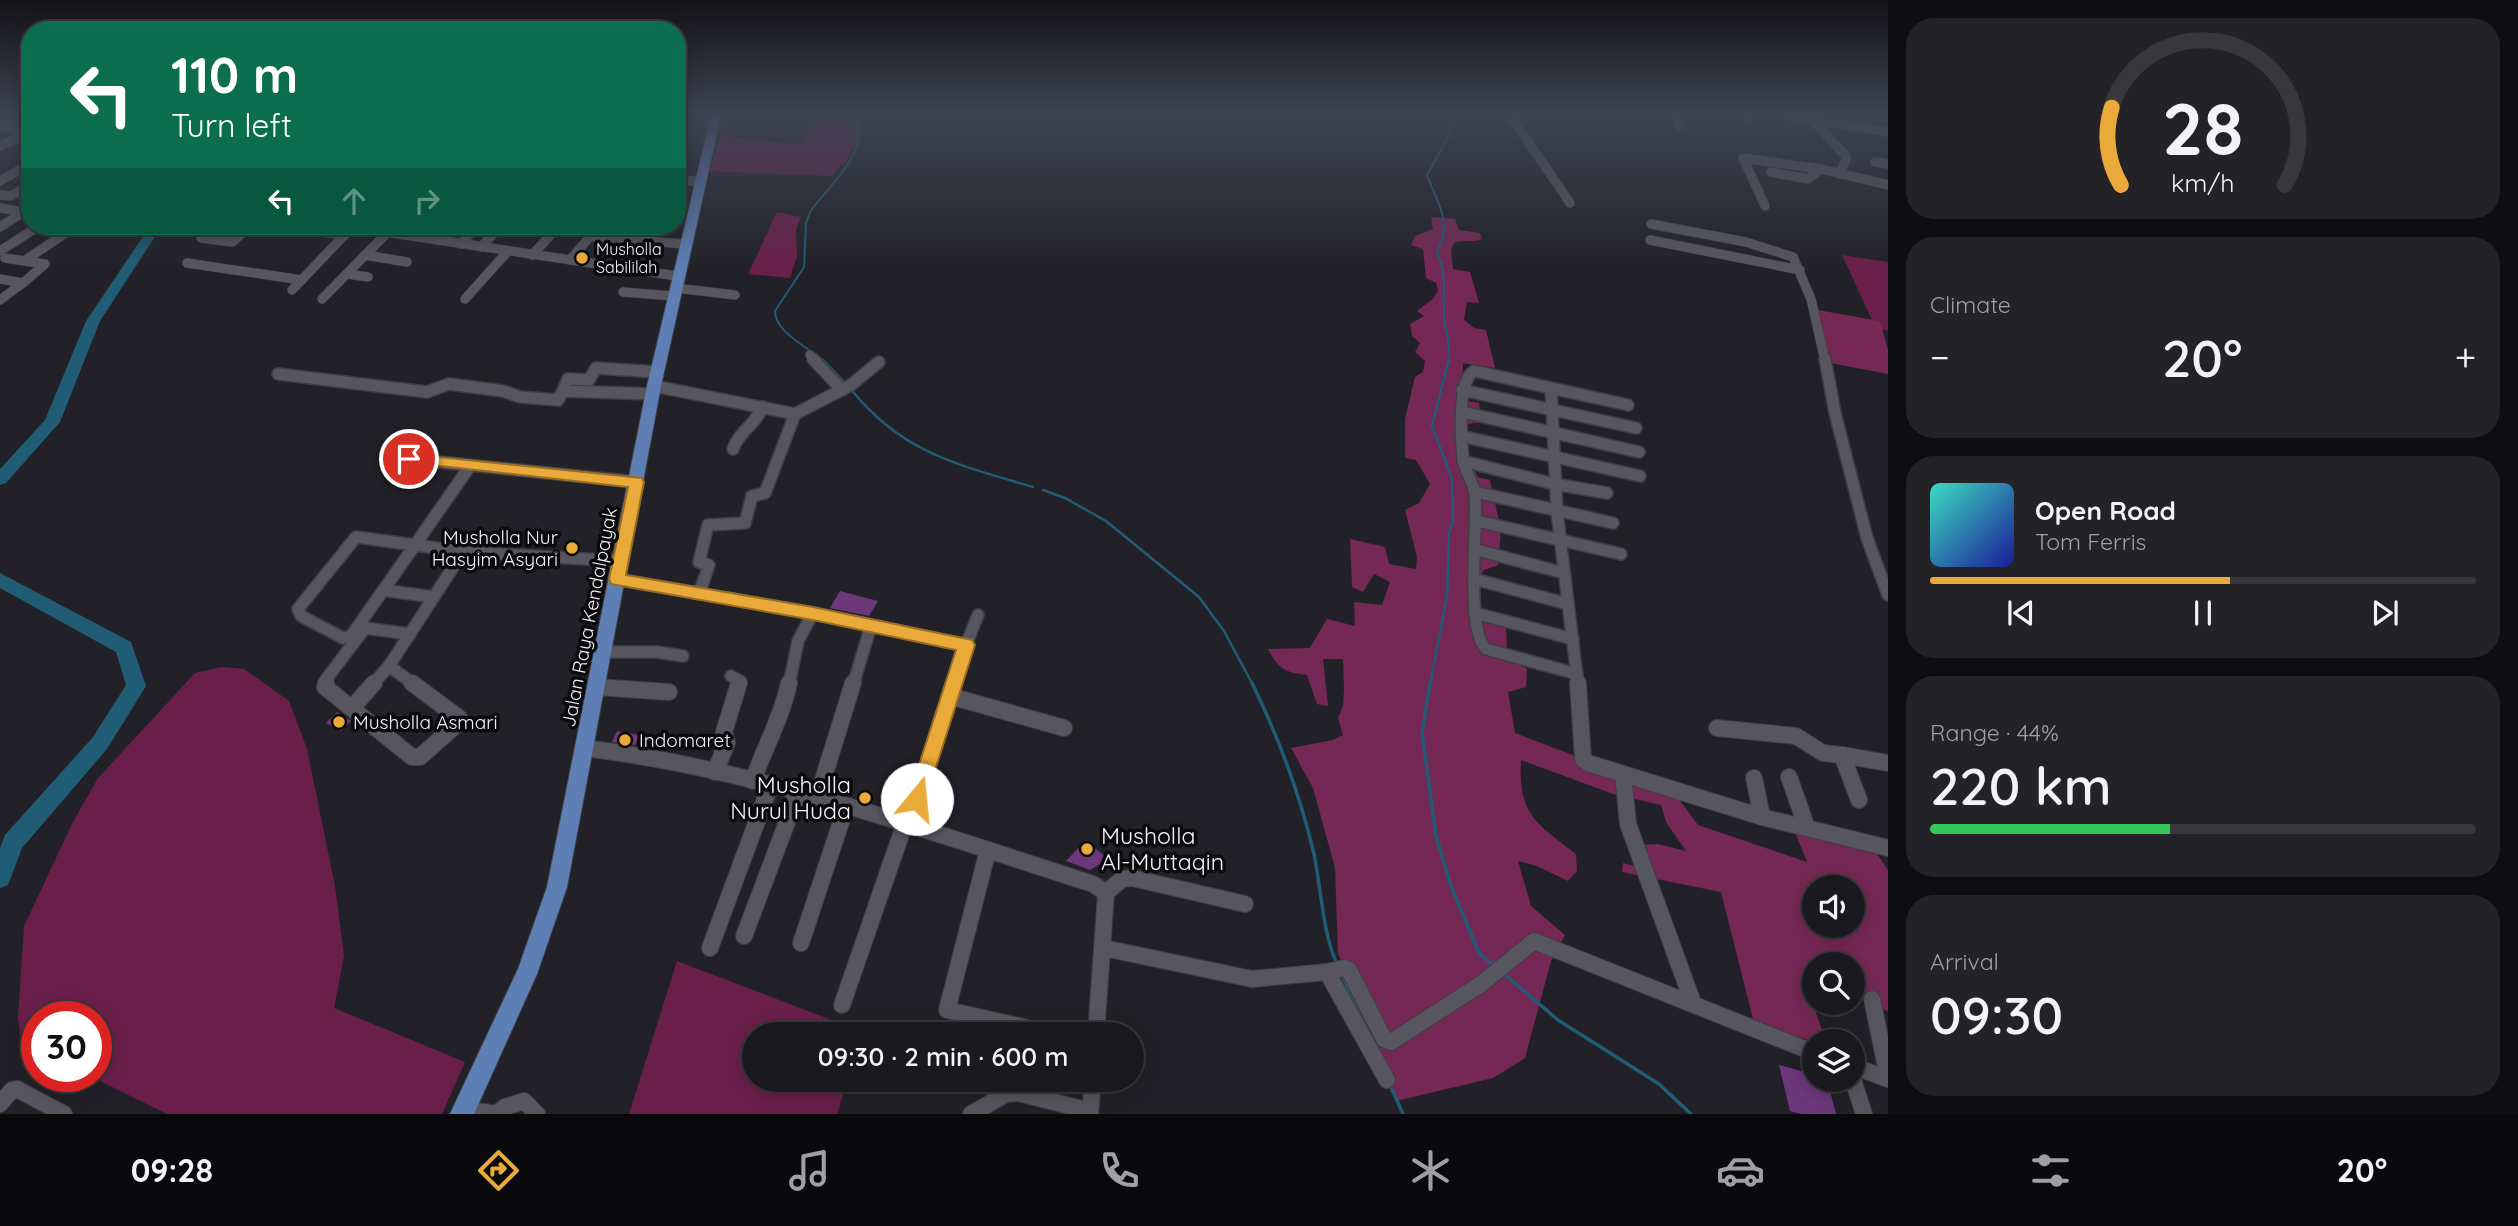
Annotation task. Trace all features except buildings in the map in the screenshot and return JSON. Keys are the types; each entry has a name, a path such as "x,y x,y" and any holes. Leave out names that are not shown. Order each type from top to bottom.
{"main road":[{"name":"Jalan Raya Kendalpayak","path":"463,1112 509,1014 551,911 637,482 654,384 704,167"}],"street":[{"path":"1545,167 1570,203"},
{"path":"1748,167 1765,206"},
{"path":"1805,167 1825,170 1843,168 1888,185"},
{"path":"0,181 21,170"},
{"path":"1771,172 1808,178 1825,170"},
{"path":"686,180 700,182"},
{"path":"1,196 14,195 21,191"},
{"path":"0,208 21,210"},
{"path":"2,225 21,213"},
{"path":"1651,224 1790,255 1800,270 1814,310 1833,403 1866,531 1881,582 1888,595"},
{"path":"2,225 21,226"},
{"path":"1697,233 1698,250"},
{"path":"2,254 27,235"},
{"path":"24,261 63,235"},
{"path":"202,235 202,239 232,242 240,235"},
{"path":"292,290 344,235"},
{"path":"322,299 385,235"},
{"path":"402,235 570,260 675,287 735,295"},
{"path":"431,239 435,235"},
{"path":"461,244 469,235"},
{"path":"481,247 492,235"},
{"path":"533,255 551,235"},
{"path":"570,260 589,237 685,244"},
{"path":"1650,240 1800,270"},
{"path":"1750,244 1754,261"},
{"path":"465,299 508,251"},
{"path":"0,300 45,264 2,254"},
{"path":"365,255 407,262"},
{"path":"187,262 302,280"},
{"path":"347,274 368,277"},
{"path":"0,279 23,283"},
{"path":"623,292 675,287"},
{"path":"810,355 845,388"},
{"path":"278,374 427,392 449,384 503,391 520,397 558,400 568,379 589,380 596,368 654,384 795,414 845,388 879,362"},
{"path":"1577,674 1484,648 1475,613 1477,521 1475,492 1463,461 1462,390 1472,371 1628,405"},
{"path":"563,391 654,384"},
{"path":"1551,388 1554,484 1577,674 1582,758 1588,763 1623,775 1762,817 1888,848"},
{"path":"1462,390 1636,428"},
{"path":"733,449 737,437 758,421 762,407"},
{"path":"1462,412 1639,452"},
{"path":"699,594 709,565 699,562 708,525 745,523 752,496 765,493 795,414"},
{"path":"1461,436 1640,476"},
{"path":"409,459 637,482"},
{"path":"1463,461 1554,484 1606,493"},
{"path":"470,466 414,546 351,636 343,638 301,616 298,612 354,538 414,546 463,552 621,561"},
{"path":"1475,492 1613,523"},
{"path":"1477,521 1621,554"},
{"path":"1477,550 1564,573"},
{"path":"352,708 389,666 463,552"},
{"path":"617,579 813,613 966,645"},
{"path":"1474,579 1568,604"},
{"path":"389,591 434,597"},
{"path":"752,781 765,744 784,707 798,641 813,613"},
{"path":"1475,613 1573,639"},
{"path":"842,1005 978,615"},
{"path":"817,799 871,625"},
{"path":"389,666 459,718 457,724 416,758 325,687 325,682 362,631 368,628 410,635"},
{"path":"603,652 657,652 683,656"},
{"path":"715,772 727,743 724,732 740,681 731,677"},
{"path":"596,687 669,692"},
{"path":"950,696 1064,728"},
{"path":"1717,729 1796,736 1823,753 1888,763"},
{"path":"584,748 715,772 797,793 988,850 1093,884 1106,893"},
{"path":"1842,755 1860,800"},
{"path":"1623,775 1628,824 1693,1003"},
{"path":"1789,777 1807,828"},
{"path":"1754,778 1762,817"},
{"path":"710,948 770,786"},
{"path":"744,936 797,793"},
{"path":"801,943 846,807"},
{"path":"988,850 947,1010 1000,1022"},
{"path":"1097,1022 1106,893 1122,879 1132,878 1245,904"},
{"path":"1104,948 1252,979 1336,970 1350,971 1384,1039 1390,1042 1481,984 1534,940 1802,1047"},
{"path":"1336,970 1387,1080"},
{"path":"1872,999 1888,1078"},
{"path":"1865,1070 1888,1078"},
{"path":"0,1104 12,1090 17,1089 64,1114"},
{"path":"971,1114 1006,1094 1018,1093 1090,1112 1092,1092"},
{"path":"1857,1092 1864,1114"},
{"path":"463,1112 496,1114 505,1107 524,1101 537,1114"}],"shaded area":[{"path":"711,167 839,167 832,176 710,171"},
{"path":"777,212 801,217 796,230 797,256 790,278 748,274"},
{"path":"1431,217 1455,219 1459,230 1480,233 1482,239 1454,243 1451,249 1453,269 1470,272 1479,303 1467,302 1464,320 1474,328 1486,330 1495,368 1463,363 1462,400 1479,403 1482,422 1459,425 1464,447 1478,477 1490,480 1501,530 1498,565 1484,570 1474,585 1479,609 1506,625 1507,653 1527,669 1526,687 1508,692 1515,733 1675,794 1698,825 1807,862 1791,822 1871,845 1888,870 1888,1011 1872,1007 1865,991 1865,952 1802,952 1802,1015 1817,1015 1822,1029 1802,1029 1802,1038 1754,1023 1721,892 1622,872 1623,863 1644,868 1639,845 1658,844 1686,851 1666,822 1661,805 1613,794 1521,760 1523,794 1532,816 1576,854 1577,871 1568,881 1537,866 1518,861 1531,906 1565,935 1551,961 1525,1058 1493,1078 1396,1101 1360,996 1338,954 1335,868 1313,788 1291,748 1333,740 1343,735 1338,718 1343,706 1343,659 1323,659 1328,706 1317,704 1307,675 1283,669 1268,649 1310,648 1327,619 1355,626 1354,602 1382,605 1390,582 1374,574 1363,592 1352,587 1350,539 1385,547 1389,564 1416,569 1417,557 1405,510 1419,503 1430,484 1416,460 1405,458 1405,419 1415,377 1423,372 1425,361 1415,352 1420,343 1412,336 1410,324 1424,316 1417,311 1433,299 1438,291 1436,283 1426,278 1423,249 1411,245 1415,236 1433,229"},
{"path":"1842,255 1888,262 1888,331 1882,329 1880,321 1872,320"},
{"path":"1812,309 1880,321 1888,350 1888,374 1820,361"},
{"path":"222,667 244,669 289,701 307,749 335,886 344,956 334,1008 465,1062 442,1114 167,1114 112,1087 112,1001 21,1001 21,1042 18,1017 24,926 73,822 98,778 195,673"},
{"path":"677,961 837,1022 742,1022 742,1092 844,1092 837,1114 629,1114"}],"waterway":[{"path":"823,361 786,333 776,319 775,311 804,267 806,223 810,212 846,167"},
{"path":"1432,167 1427,175 1444,222 1442,241 1437,252 1444,277 1444,317 1449,359"},
{"path":"0,479 52,422 93,321 150,235"},
{"path":"822,359 846,384"},
{"path":"1430,685 1447,596 1449,533 1453,521 1452,479 1432,426 1449,359"},
{"path":"851,389 870,411 890,428 933,454 1033,487"},
{"path":"1043,490 1065,498 1106,521 1199,597 1224,631 1252,684"},
{"path":"0,580 124,647 136,686 100,743 13,842 0,877"},
{"path":"1430,683 1422,733 1436,836 1451,886 1479,953 1495,967"},
{"path":"1252,684 1280,746 1302,810 1314,854 1328,939 1337,964"},
{"path":"1503,973 1558,1020 1659,1084 1691,1114"},
{"path":"1342,976 1365,1024"},
{"path":"1390,1085 1403,1114"}],"place":[{"name":"Musholla Sabililah","path":"582,258"},
{"name":"Musholla Nur Hasyim Asyari","path":"572,548"},
{"name":"Musholla Asmari","path":"339,722"},
{"name":"Indomaret","path":"625,740"},
{"name":"Musholla Nurul Huda","path":"865,798"},
{"name":"Musholla Al-Muttaqin","path":"1087,849"}],"route":[{"path":"409,459 637,482 617,579 813,613 966,645 917,799"}]}
